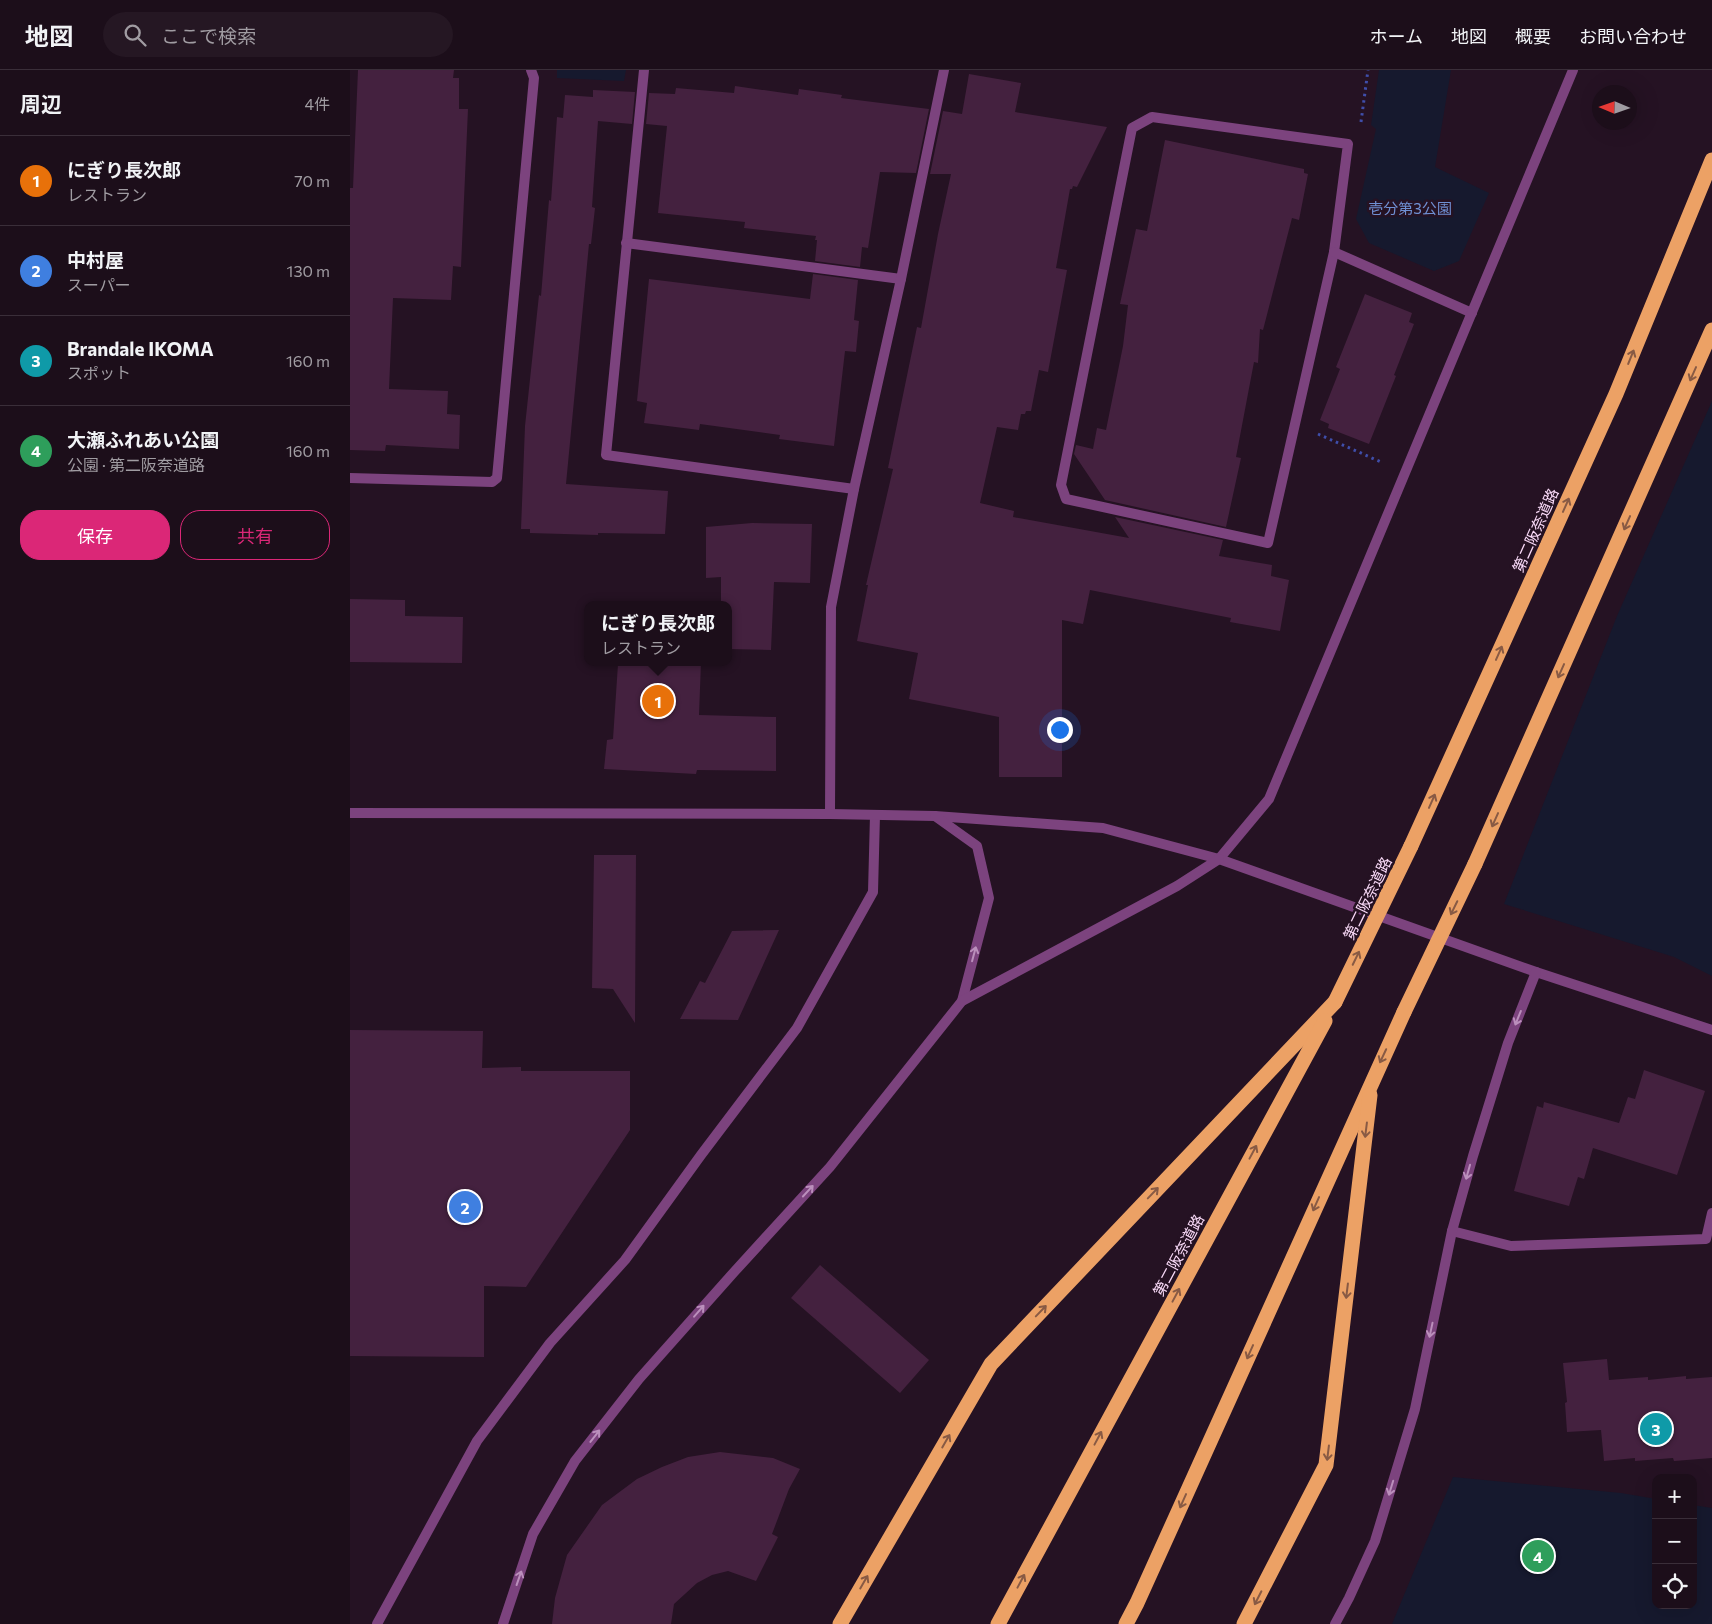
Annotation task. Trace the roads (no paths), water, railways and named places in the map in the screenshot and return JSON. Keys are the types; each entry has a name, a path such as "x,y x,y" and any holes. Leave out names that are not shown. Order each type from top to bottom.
{"highway":[{"name":"第二阪奈道路","path":"998,1624 1335,1002 1412,846 1616,394 1712,160"},
{"path":"1126,1624 1371,1082 1475,864 1712,330"},
{"path":"840,1624 991,1364 1335,1002"},
{"path":"1244,1624 1326,1466 1371,1082"}],"street":[{"path":"350,478 492,482 497,478 534,78 531,70"},
{"path":"644,70 606,455 854,490"},
{"path":"830,814 831,607 854,490 944,70"},
{"path":"503,1624 533,1534 575,1461 639,1379 830,1167 962,1001 1177,886 1220,859 1269,799 1573,70"},
{"path":"1152,117 1348,144 1334,252 1268,543 1066,499 1061,485 1132,128 1152,117"},
{"path":"626,243 900,279"},
{"path":"1334,252 1472,313"},
{"path":"350,814 830,814 935,816 1103,828 1220,859 1536,972 1712,1030"},
{"path":"377,1624 477,1441 550,1343 625,1260 797,1028 873,892 875,815"},
{"path":"935,816 977,846 989,898 962,1001"},
{"path":"1335,1624 1375,1541 1415,1409 1452,1231 1472,1156 1508,1042 1536,972"},
{"path":"1452,1231 1510,1246 1706,1239 1712,1213"}],"place":[{"name":"にぎり長次郎","path":"658,701"},
{"name":"中村屋","path":"465,1207"},
{"name":"Brandale IKOMA","path":"1656,1429"},
{"name":"大瀬ふれあい公園","path":"1538,1556"}],"park label":[{"name":"壱分第3公園","path":"1410,208"}]}
